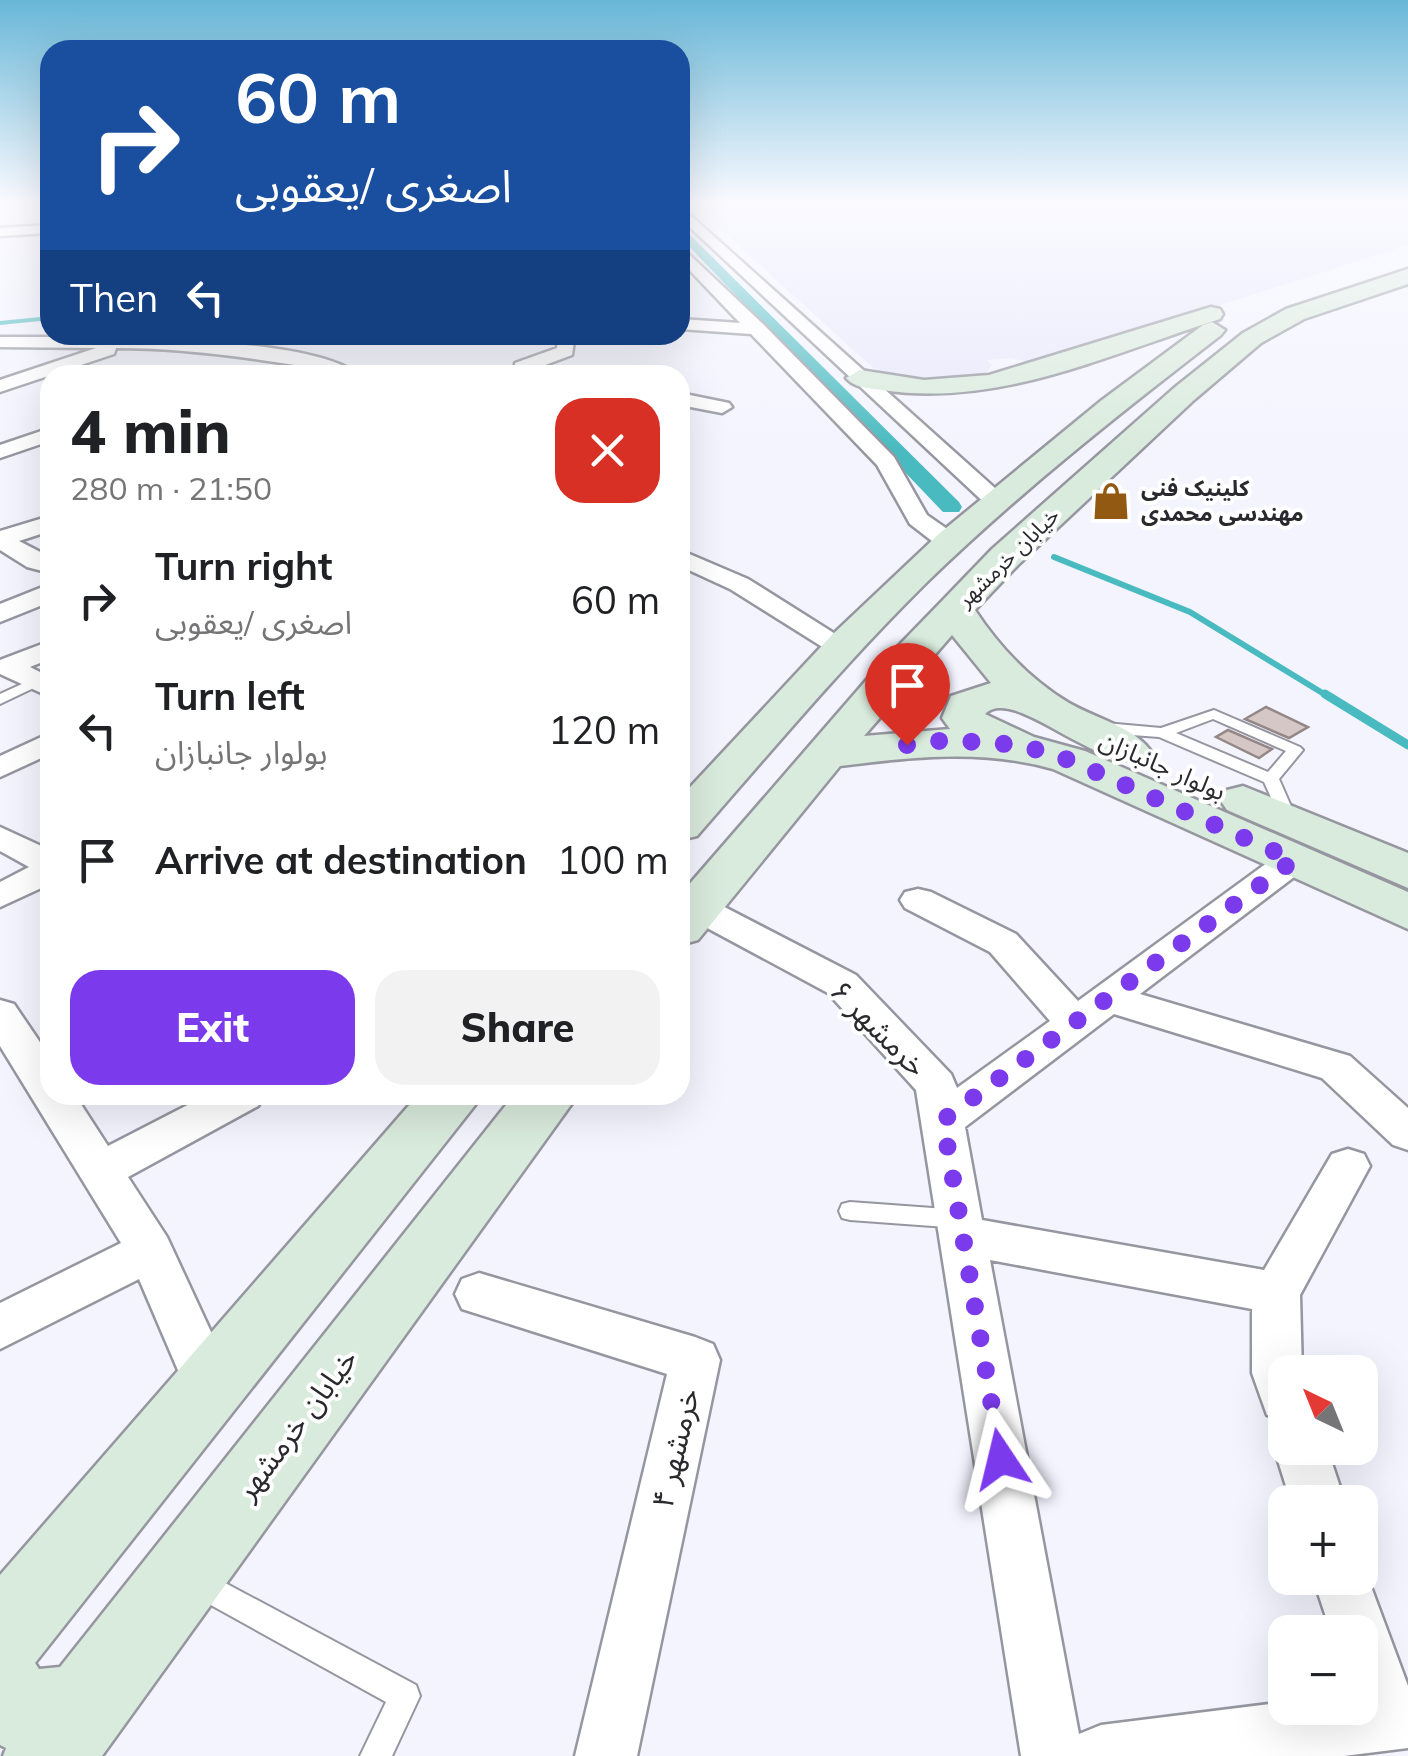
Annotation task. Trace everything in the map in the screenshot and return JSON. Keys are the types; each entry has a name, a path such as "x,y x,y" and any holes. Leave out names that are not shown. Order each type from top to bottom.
{"main road":[{"name":"خیابان خرمشهر","path":"690,815 842,647 953,539 1133,389 1215,328 1258,305 1330,284"},
{"name":"خیابان خرمشهر","path":"690,916 890,678 1035,529 1252,338 1294,314 1363,284"},
{"path":"1265,299 1303,290"},
{"path":"860,378 924,388 992,383 1231,308"},
{"name":"بولوار جانبازان","path":"955,609 1026,723 1069,760 1292,840 1408,872"},
{"name":"بولوار جانبازان","path":"828,754 947,740 1026,723 1073,726 1292,840 1408,912"},
{"path":"0,1639 445,1105"},
{"name":"خیابان خرمشهر","path":"68,1729 540,1105"},
{"path":"0,1688 13,1707 47,1715 68,1729"}],"street":[{"path":"713,284 886,462 918,519 941,536 953,539"},
{"path":"758,284 998,502"},
{"path":"690,311 736,308"},
{"path":"690,325 758,330"},
{"path":"0,342 40,342"},
{"path":"63,365 122,345"},
{"path":"170,345 296,359 316,365"},
{"path":"513,365 566,351 566,345"},
{"path":"0,386 40,373"},
{"path":"690,402 722,407"},
{"path":"0,452 40,438"},
{"path":"0,539 40,525"},
{"path":"0,539 40,563"},
{"path":"690,562 740,584 842,647"},
{"path":"0,614 40,596"},
{"path":"40,653 7,667 40,684"},
{"path":"0,768 40,747"},
{"path":"0,837 40,861"},
{"path":"943,1120 1073,1021 1110,998 1292,840"},
{"path":"0,896 40,873"},
{"path":"918,900 1003,943 1073,1021"},
{"name":"خرمشهر ۶","path":"690,919 842,984 936,1086 1052,1756"},
{"path":"1110,998 1336,1067 1408,1133"},
{"path":"0,1014 40,1074"},
{"path":"60,1105 150,1252 210,1386"},
{"path":"102,1170 224,1105"},
{"path":"1277,1355 1276,1293 1348,1166"},
{"path":"962,1228 1276,1293"},
{"path":"0,1327 150,1252"},
{"name":"خرمشهر ۴","path":"479,1294 694,1360 606,1756"},
{"path":"1101,1756 1398,1720 1378,1674"}],"lane":[{"path":"0,700 40,686"},
{"path":"1162,733 1214,714 1295,750 1270,780"},
{"path":"1073,726 1162,733 1270,780 1292,840"},
{"path":"850,1211 962,1228"},
{"path":"182,1574 405,1696 376,1756"}],"shaded area":[{"path":"781,284 1287,284 1037,364 1011,358 987,360 992,365 983,377 950,385 882,376"}],"building":[{"path":"1266,707 1308,727 1289,738 1245,719"},
{"path":"1228,730 1272,749 1259,758 1216,737"}],"waterway":[{"path":"734,284 951,507"},
{"path":"0,323 40,319"},
{"path":"1054,557 1190,612 1329,697"},
{"path":"1325,694 1408,745"}],"place":[{"name":"کلینیک فنی مهندسی محمدی","path":"1111,501"}],"route":[{"path":"907,745 947,740 1021,745 1069,760 1294,860 943,1120 1001,1459"}]}
